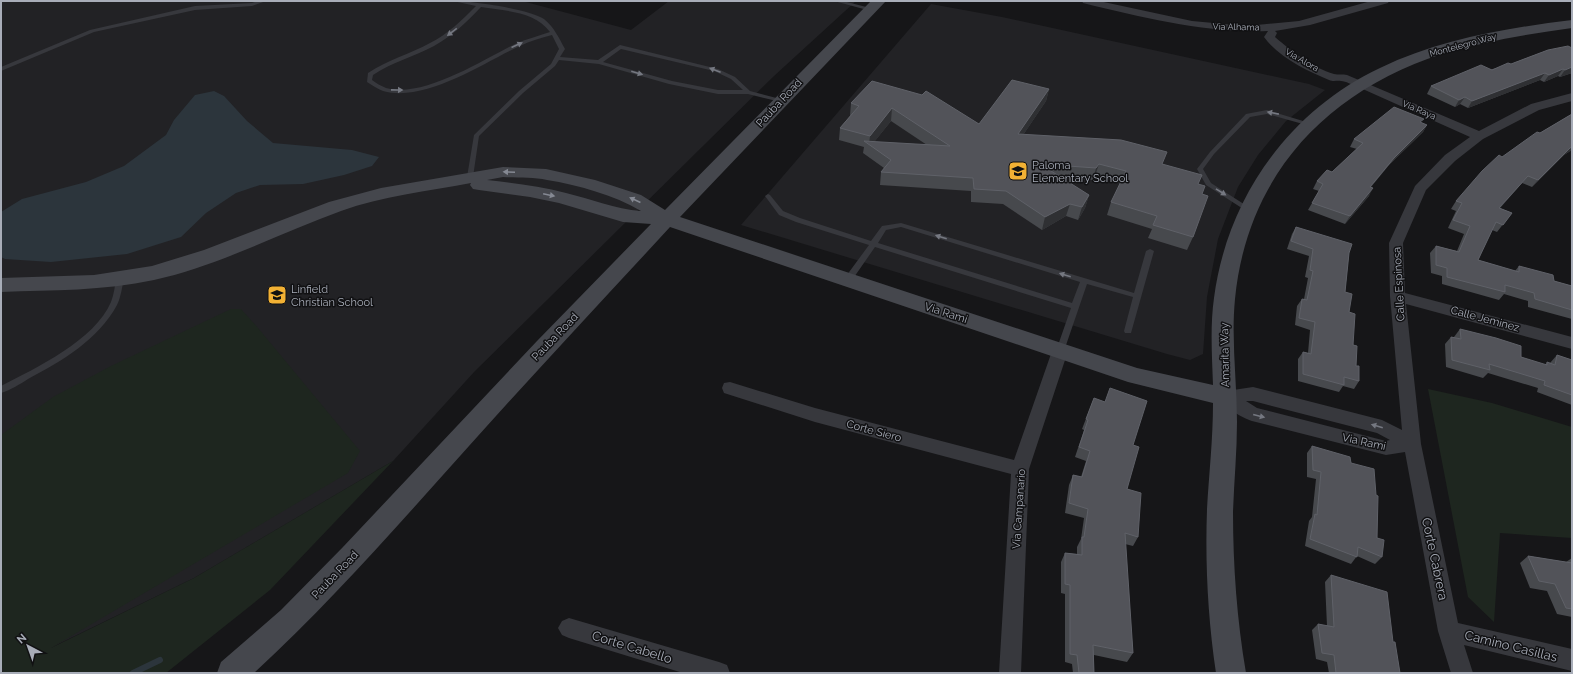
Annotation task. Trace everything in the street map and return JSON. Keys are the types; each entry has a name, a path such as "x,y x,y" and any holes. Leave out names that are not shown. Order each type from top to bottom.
{"street":[{"name":"Via Alhama","path":"1087,1 1204,26 1269,30 1299,24 1384,1"},
{"name":"Pauba Road","path":"232,673 291,620 353,556 545,347 781,100 875,5"},
{"name":"Montelegro Way","path":"1360,84 1418,58 1459,44 1502,35 1572,24"},
{"name":"Via Alora","path":"1269,30 1269,38 1305,64 1334,78 1343,78 1360,84"},
{"name":"Amarita Way","path":"1231,673 1222,591 1220,522 1226,397 1224,321 1227,283 1234,250 1248,210 1259,187 1282,153 1310,124 1360,84"},
{"name":"Via Raya","path":"1360,84 1479,136"},
{"name":"Calle Espinosa","path":"1412,444 1398,296 1396,243 1420,189 1450,158 1479,136 1535,107 1572,97"},
{"path":"1,285 94,282 154,273 211,255 336,206 381,194 503,172 546,174 588,184 634,200 668,220"},
{"path":"441,182 530,190 623,216 668,220"},
{"name":"Via Rami","path":"668,220 847,281 1136,376 1226,397 1252,414 1386,448 1412,444"},
{"name":"Calle Jeminez","path":"1398,296 1572,343"},
{"name":"Via Campanario","path":"1010,673 1020,469 1060,351"},
{"name":"Corte Siero","path":"730,388 815,415 1020,469"},
{"name":"Corte Cabrera","path":"1412,444 1450,631 1462,673"},
{"name":"Corte Cabello","path":"569,628 719,673"},
{"name":"Camino Casillas","path":"1450,631 1572,660"}],"lane":[{"path":"1,69 92,31 195,8 252,4 263,1"},
{"path":"456,1 514,11 542,19 554,33 562,49 553,65 521,92 476,136 470,177"},
{"path":"837,1 875,5"},
{"path":"480,5 459,26 443,39 424,49 384,64 370,74 369,81 382,89 395,91 429,87 443,82 517,45 554,33"},
{"path":"599,62 620,47 716,70 732,78 748,92"},
{"path":"557,58 599,62 671,83 718,92 748,92 781,100"},
{"path":"1248,210 1208,184 1200,168 1248,114 1267,112 1310,124"},
{"path":"768,196 781,213 798,220 1075,307"},
{"path":"847,281 884,228 902,225 1137,296"},
{"path":"1128,331 1150,251"},
{"path":"1,390 65,354 103,322 114,304 120,278"},
{"path":"1060,351 1084,281"}],"shaded area":[{"name":"Linfield Christian School","path":"1,1 522,1 631,30 669,1 856,1 774,76 475,371 393,461 194,578 1,672"},
{"name":"Paloma Elementary School","path":"931,4 1002,17 1309,84 1325,90 1286,121 1258,155 1238,187 1218,239 1207,297 1203,354 1190,360 1167,354 741,225"},
{"path":"214,91 224,96 247,121 273,143 352,150 379,157 372,166 344,175 303,184 260,185 236,193 206,213 181,237 127,254 51,262 5,259 1,257 1,212 22,199 86,182 124,166 166,135 174,120 195,95"},
{"path":"231,309 241,309 360,451 348,473 51,648 194,578 393,461 270,590 166,673 1,673 4,670 1,667 1,435 53,397 111,366"},
{"path":"1428,389 1492,403 1572,427 1572,538 1500,533 1494,622 1468,597"}],"building":[{"path":"1568,46 1572,48 1572,67 1549,75 1545,73 1472,101 1465,97 1459,100 1431,86 1481,65 1492,70 1508,63 1511,64 1548,50"},
{"path":"1012,80 1049,89 1018,134 1121,140 1167,152 1162,164 1202,175 1198,184 1205,186 1202,194 1208,196 1193,237 1153,225 1157,216 1111,202 1126,171 1099,164 1096,168 1040,164 1089,195 1082,207 1070,204 1045,217 1006,191 974,189 973,178 881,172 891,160 864,141 950,146 892,108 870,136 840,128 859,106 851,103 872,81 922,95 926,91 979,124"},
{"path":"1394,107 1424,119 1420,122 1427,125 1394,158 1370,187 1373,188 1350,216 1312,203 1323,184 1317,181 1327,170 1332,172 1363,143 1354,139"},
{"path":"1572,114 1572,147 1538,180 1528,176 1499,208 1512,213 1503,225 1496,222 1478,260 1519,272 1519,266 1553,275 1554,281 1572,286 1572,310 1535,299 1534,293 1505,285 1505,292 1447,277 1447,268 1436,265 1436,246 1459,252 1470,226 1453,220 1462,203 1456,201 1482,171 1499,155 1502,157 1537,132 1540,133"},
{"path":"1296,227 1352,244 1349,253 1345,292 1352,294 1349,312 1355,314 1353,345 1357,346 1356,366 1359,366 1359,381 1344,377 1344,385 1303,374 1303,352 1311,354 1315,322 1299,318 1302,299 1307,300 1313,271 1310,270 1313,249 1291,241"},
{"path":"1460,329 1521,346 1521,357 1547,365 1547,362 1555,365 1557,355 1572,360 1572,395 1544,385 1545,381 1489,364 1490,370 1452,360 1451,337 1461,339"},
{"path":"1110,388 1147,401 1133,445 1139,447 1127,489 1141,493 1138,537 1125,533 1133,653 1093,645 1094,673 1079,673 1077,655 1070,654 1070,585 1065,584 1065,553 1082,555 1082,537 1084,537 1088,509 1069,503 1073,475 1082,477 1090,451 1079,447 1088,420 1086,419 1094,398 1105,402"},
{"path":"1312,446 1350,457 1351,463 1374,469 1376,495 1378,496 1377,538 1384,540 1382,557 1358,547 1357,557 1310,539 1315,514 1317,515 1321,472 1313,470"},
{"path":"1528,556 1572,563 1572,609 1566,608 1555,584 1539,581"},
{"path":"1331,575 1387,592 1393,642 1395,642 1400,673 1336,673 1334,655 1322,653 1318,624 1334,627"}],"waterway":[{"path":"133,673 160,660"}],"place":[{"name":"Paloma Elementary School","path":"1018,171"},
{"name":"Linfield Christian School","path":"277,295"}]}
